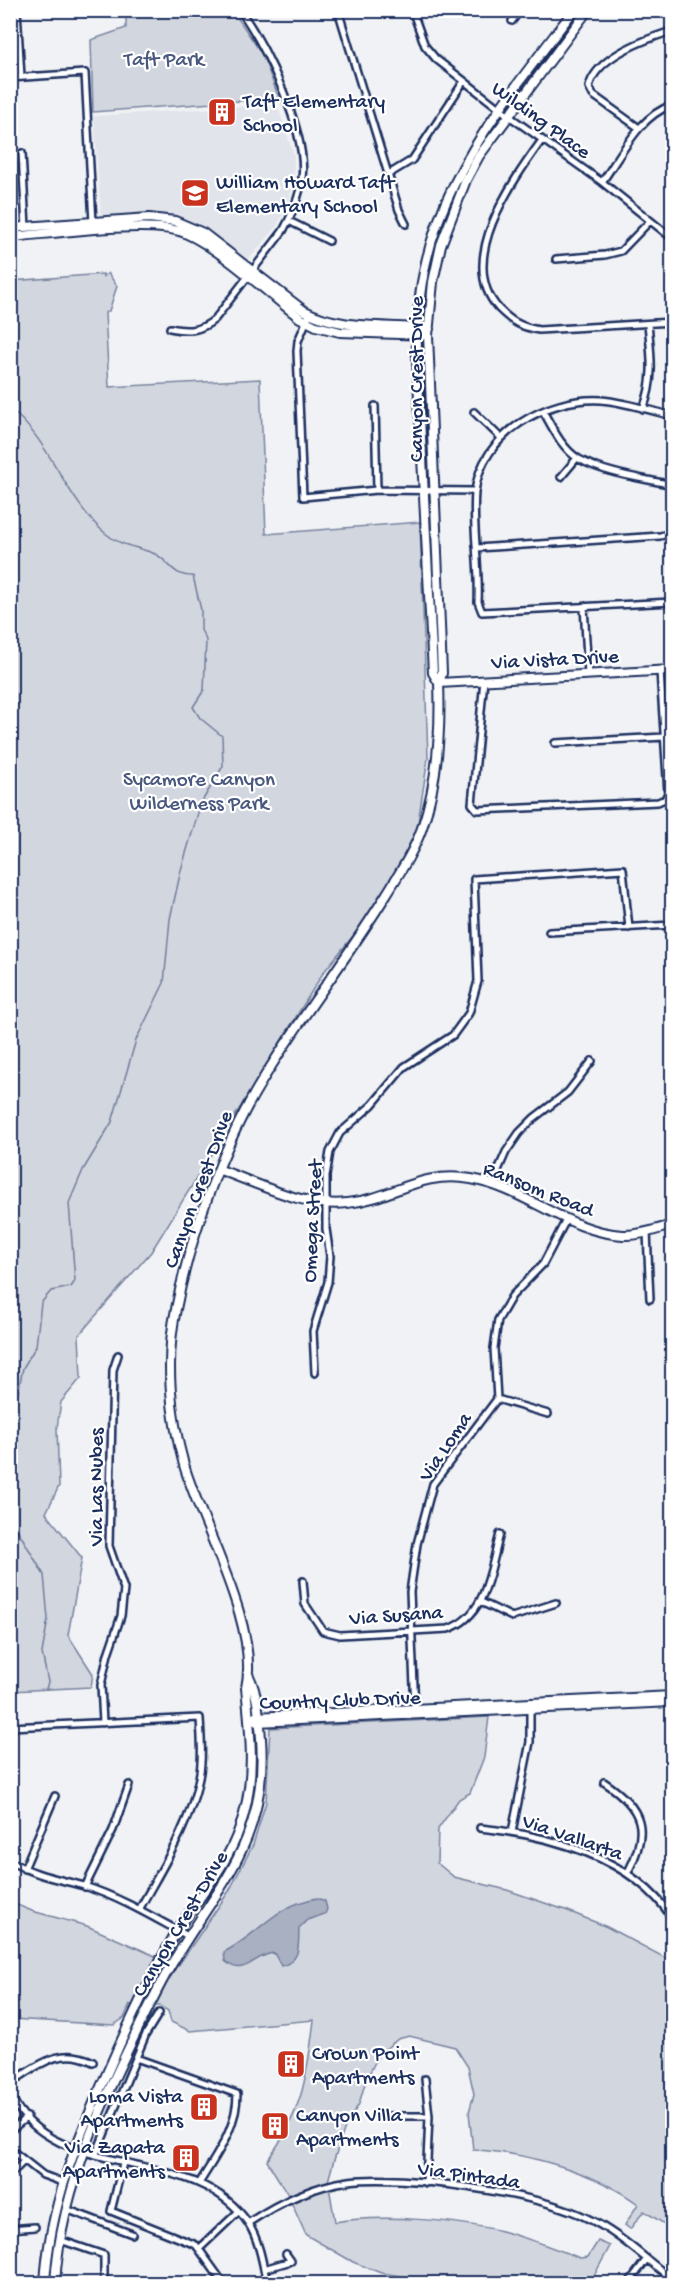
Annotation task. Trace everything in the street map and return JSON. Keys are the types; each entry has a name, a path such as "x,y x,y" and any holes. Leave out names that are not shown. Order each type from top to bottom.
{"main road":[{"name":"Canyon Crest Drive","path":"439,683 433,673 417,331 424,274 440,216 475,142 574,10"},
{"name":"Canyon Crest Drive","path":"45,2283 54,2212 74,2146 149,1981 177,1930 223,1865 240,1827 252,1771 246,1688 249,1676 247,1646 236,1605 184,1466 177,1438 170,1371 175,1310 196,1232 236,1127 264,1076 373,917 421,831 438,762 439,683 442,673 428,332 433,282 452,212 480,156 588,10"},
{"path":"10,228 26,231 94,226 173,229 200,241 308,317 341,324 428,332"},
{"path":"10,237 26,231"},
{"name":"Via Vista Drive","path":"439,683 672,670"},
{"name":"Ransom Road","path":"220,1170 301,1199 326,1204 359,1202 431,1178 461,1178 492,1184 592,1231 625,1235 672,1225"},
{"name":"Canyon Crest Drive","path":"55,2283 66,2208 85,2150 158,1989 188,1936 231,1874 250,1833 262,1774 256,1691 249,1676"},
{"name":"Country Club Drive","path":"530,1706 672,1696"},
{"name":"Country Club Drive","path":"250,1720 530,1706 672,1702"}],"street":[{"path":"17,10 21,77"},
{"path":"170,328 194,330 207,326 250,275 289,221 302,178 298,137 268,54 240,10"},
{"path":"338,10 399,210 406,224"},
{"name":"Wilding Place","path":"412,10 425,46 436,59 509,116 602,182 672,238"},
{"path":"512,21 520,10"},
{"path":"672,10 672,17"},
{"path":"639,128 593,95 589,87 590,80 618,53 646,39 672,31"},
{"path":"10,78 85,73 94,226"},
{"path":"389,174 412,160 464,81"},
{"path":"602,182 639,128 657,110 672,105"},
{"path":"542,140 502,202 485,246 482,272 489,297 509,319 521,327 538,330 672,322"},
{"path":"22,153 26,231"},
{"path":"289,221 329,241"},
{"path":"556,259 605,255 621,250 650,221"},
{"path":"308,317 297,351 303,497 377,490 475,491"},
{"path":"643,409 649,394 652,369 648,324"},
{"path":"672,416 602,400 556,404 501,438 486,460 475,491 478,602 482,612 672,602"},
{"path":"375,406 377,490"},
{"path":"543,411 556,435 577,458 599,467 672,485"},
{"path":"474,412 501,438"},
{"path":"561,477 577,458"},
{"path":"477,548 660,536 672,532"},
{"path":"584,606 588,675"},
{"path":"484,680 472,804 477,810 658,802 665,799 668,793 660,670"},
{"path":"555,743 664,737"},
{"name":"Omega Street","path":"315,1373 314,1331 328,1281 330,1256 326,1204 328,1159 340,1133 372,1105 407,1064 453,1035 471,1010 478,981 474,879 624,870 629,928"},
{"path":"549,932 672,925"},
{"path":"492,1184 515,1138 534,1118 572,1089 592,1061"},
{"name":"Via Loma","path":"415,1711 410,1592 415,1554 433,1484 497,1399 494,1348 501,1313 512,1296 543,1264 566,1220"},
{"path":"647,1232 650,1299"},
{"name":"Via Las Nubes","path":"103,1723 101,1685 108,1654 121,1616 124,1589 108,1546 113,1370 118,1355"},
{"path":"497,1399 548,1414"},
{"name":"Via Susana","path":"303,1581 305,1604 323,1631 340,1635 448,1629 463,1624 475,1613 481,1602 500,1534"},
{"path":"481,1602 512,1617 556,1603"},
{"path":"512,1832 530,1742 530,1706"},
{"path":"10,1727 200,1718 199,1778 191,1806 179,1838 140,1908"},
{"path":"604,1782 628,1800 639,1821 639,1846 628,1872"},
{"path":"85,1887 113,1830 129,1785"},
{"path":"24,1869 55,1796"},
{"name":"Via Vallarta","path":"480,1828 512,1832 579,1852 628,1872 651,1892 672,1918"},
{"path":"10,1861 24,1869 85,1887 140,1908 188,1936"},
{"path":"96,2154 146,2034 159,2013"},
{"path":"10,2083 55,2057 80,2055 93,2062"},
{"path":"136,2058 237,2094 235,2115 229,2134 200,2182"},
{"path":"425,2079 429,2116 426,2183"},
{"path":"10,2094 27,2117 47,2134 123,2163 178,2174 200,2182 225,2199 248,2223 267,2283"},
{"path":"386,2116 429,2116"},
{"path":"10,2131 27,2117"},
{"path":"10,2149 43,2175 62,2182"},
{"path":"10,2175 24,2161"},
{"path":"123,2163 111,2211 196,2245 224,2283"},
{"name":"Via Pintada","path":"248,2223 278,2204 325,2186 349,2181 426,2183 523,2198 586,2217 617,2235 672,2279"},
{"path":"66,2208 132,2234"},
{"path":"199,2249 238,2212"},
{"path":"10,2229 35,2227"},
{"path":"60,2241 104,2255 104,2283"},
{"path":"264,2269 291,2261 286,2253"},
{"path":"628,2283 646,2260"}],"shaded area":[{"name":"William Howard Taft Elementary School","path":"277,104 294,155 294,180 288,206 275,229 249,259 187,220 152,213 101,216 94,116"}],"green space":[{"name":"Taft Park","path":"126,11 233,11 262,54 279,98 93,112 91,40 126,28"},
{"name":"Sycamore Canyon Wilderness Park","path":"108,273 117,286 109,311 105,313 109,387 260,379 266,534 420,522 428,758 417,829 392,878 361,926 323,973 151,1252 79,1335 81,1378 61,1402 57,1428 59,1486 46,1513 82,1558 68,1635 93,1674 91,1687 11,1691 11,281 103,274 103,277"},
{"path":"489,1717 484,1757 470,1793 459,1799 438,1829 437,1863 454,1877 507,1890 568,1911 607,1927 667,1959 672,1956 672,2229 644,2211 630,2229 625,2225 638,2204 602,2182 581,2173 515,2155 473,2150 469,2112 474,2094 468,2067 455,2047 409,2036 398,2039 379,2054 366,2080 359,2104 345,2127 328,2181 335,2222 396,2218 463,2224 511,2234 580,2258 588,2257 598,2241 610,2246 590,2283 452,2283 381,2273 353,2262 306,2235 287,2193 267,2161 288,2127 301,2094 309,2060 314,2020 190,2031 171,2022 168,2011 160,2006 130,2005 124,2018 114,2025 11,2019 10,1902 32,1911 87,1926 178,1966 229,1891 253,1845 266,1802 270,1728"}],"water":[{"path":"317,1898 325,1901 327,1909 325,1914 307,1920 299,1928 298,1951 288,1964 281,1966 274,1953 267,1954 244,1967 232,1966 225,1961 224,1952 277,1914 289,1907"}],"waterway":[{"path":"10,409 37,437 79,504 105,533 123,544 155,554 180,574 193,576 201,610 201,630 206,640 204,690 193,707 200,718 222,736 223,766 201,803 181,870 170,919 164,983 136,1040 112,1122 83,1170 69,1203 75,1281 71,1287 51,1291 41,1303 36,1346 23,1368 10,1433"},
{"path":"10,1517 44,1575 48,1619 42,1653 48,1682 46,1689"}],"place":[{"name":"Taft Elementary School","path":"222,112"},
{"name":"William Howard Taft Elementary School","path":"195,193"},
{"name":"Crown Point Apartments","path":"291,2064"},
{"name":"Loma Vista Apartments","path":"204,2107"},
{"name":"Canyon Villa Apartments","path":"275,2126"},
{"name":"Via Zapata Apartments","path":"186,2158"}]}
